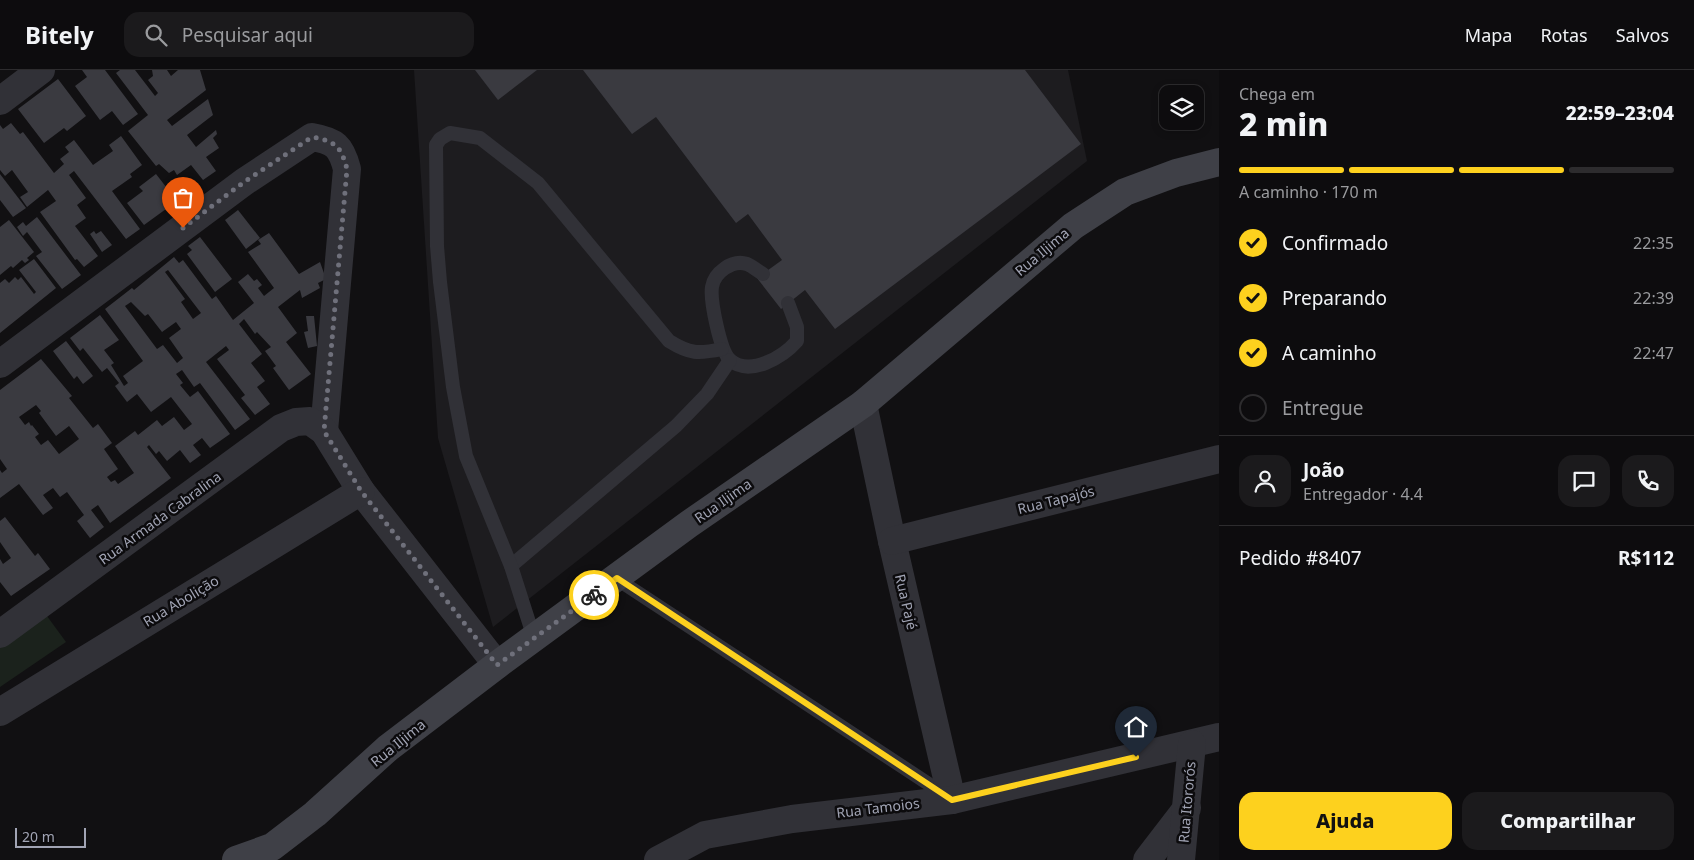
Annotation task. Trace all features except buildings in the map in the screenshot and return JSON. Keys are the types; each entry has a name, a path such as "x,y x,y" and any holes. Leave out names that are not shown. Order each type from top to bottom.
{"main road":[{"name":"Rua Iljima","path":"236,860 275,853 388,748 497,665 689,524 863,404 1073,226 1126,192 1176,173 1219,162"}],"street":[{"path":"0,101 41,70"},
{"path":"0,364 244,182 312,137 328,140 342,151 347,169 324,431 361,491 497,665"},
{"name":"Rua Pajé","path":"863,404 892,541 952,800"},
{"name":"Rua Armada Cabralina","path":"0,634 281,428 296,422 310,421 324,431"},
{"name":"Rua Tapajós","path":"892,541 1219,459"},
{"name":"Rua Abolição","path":"0,712 361,491"},
{"name":"Rua Tamoios","path":"658,860 705,835 792,819 952,800 1219,737"},
{"name":"Rua Itororós","path":"1181,860 1192,744"},
{"path":"1147,860 1187,808"}],"lane":[{"path":"534,638 511,566 466,456 453,387 436,246 436,145 440,139 450,133 466,134 480,138 502,153 538,183 669,341 683,350 700,354 726,354 745,366 770,362 788,352 797,341 797,328 788,304"},
{"path":"511,566 676,426 707,394 726,354 712,287 718,274 729,266 739,263 747,264 763,274"},
{"path":"617,578 952,800"}],"shaded area":[{"path":"414,70 1068,70 1087,161 493,627 438,438"},
{"path":"44,612 66,642 0,687 0,642"}],"way so far":[{"path":"183,228 244,182 312,137 328,140 342,151 347,169 324,431 361,491 497,665 594,595"}],"route":[{"path":"594,595 617,578 952,800 1136,757"}]}
